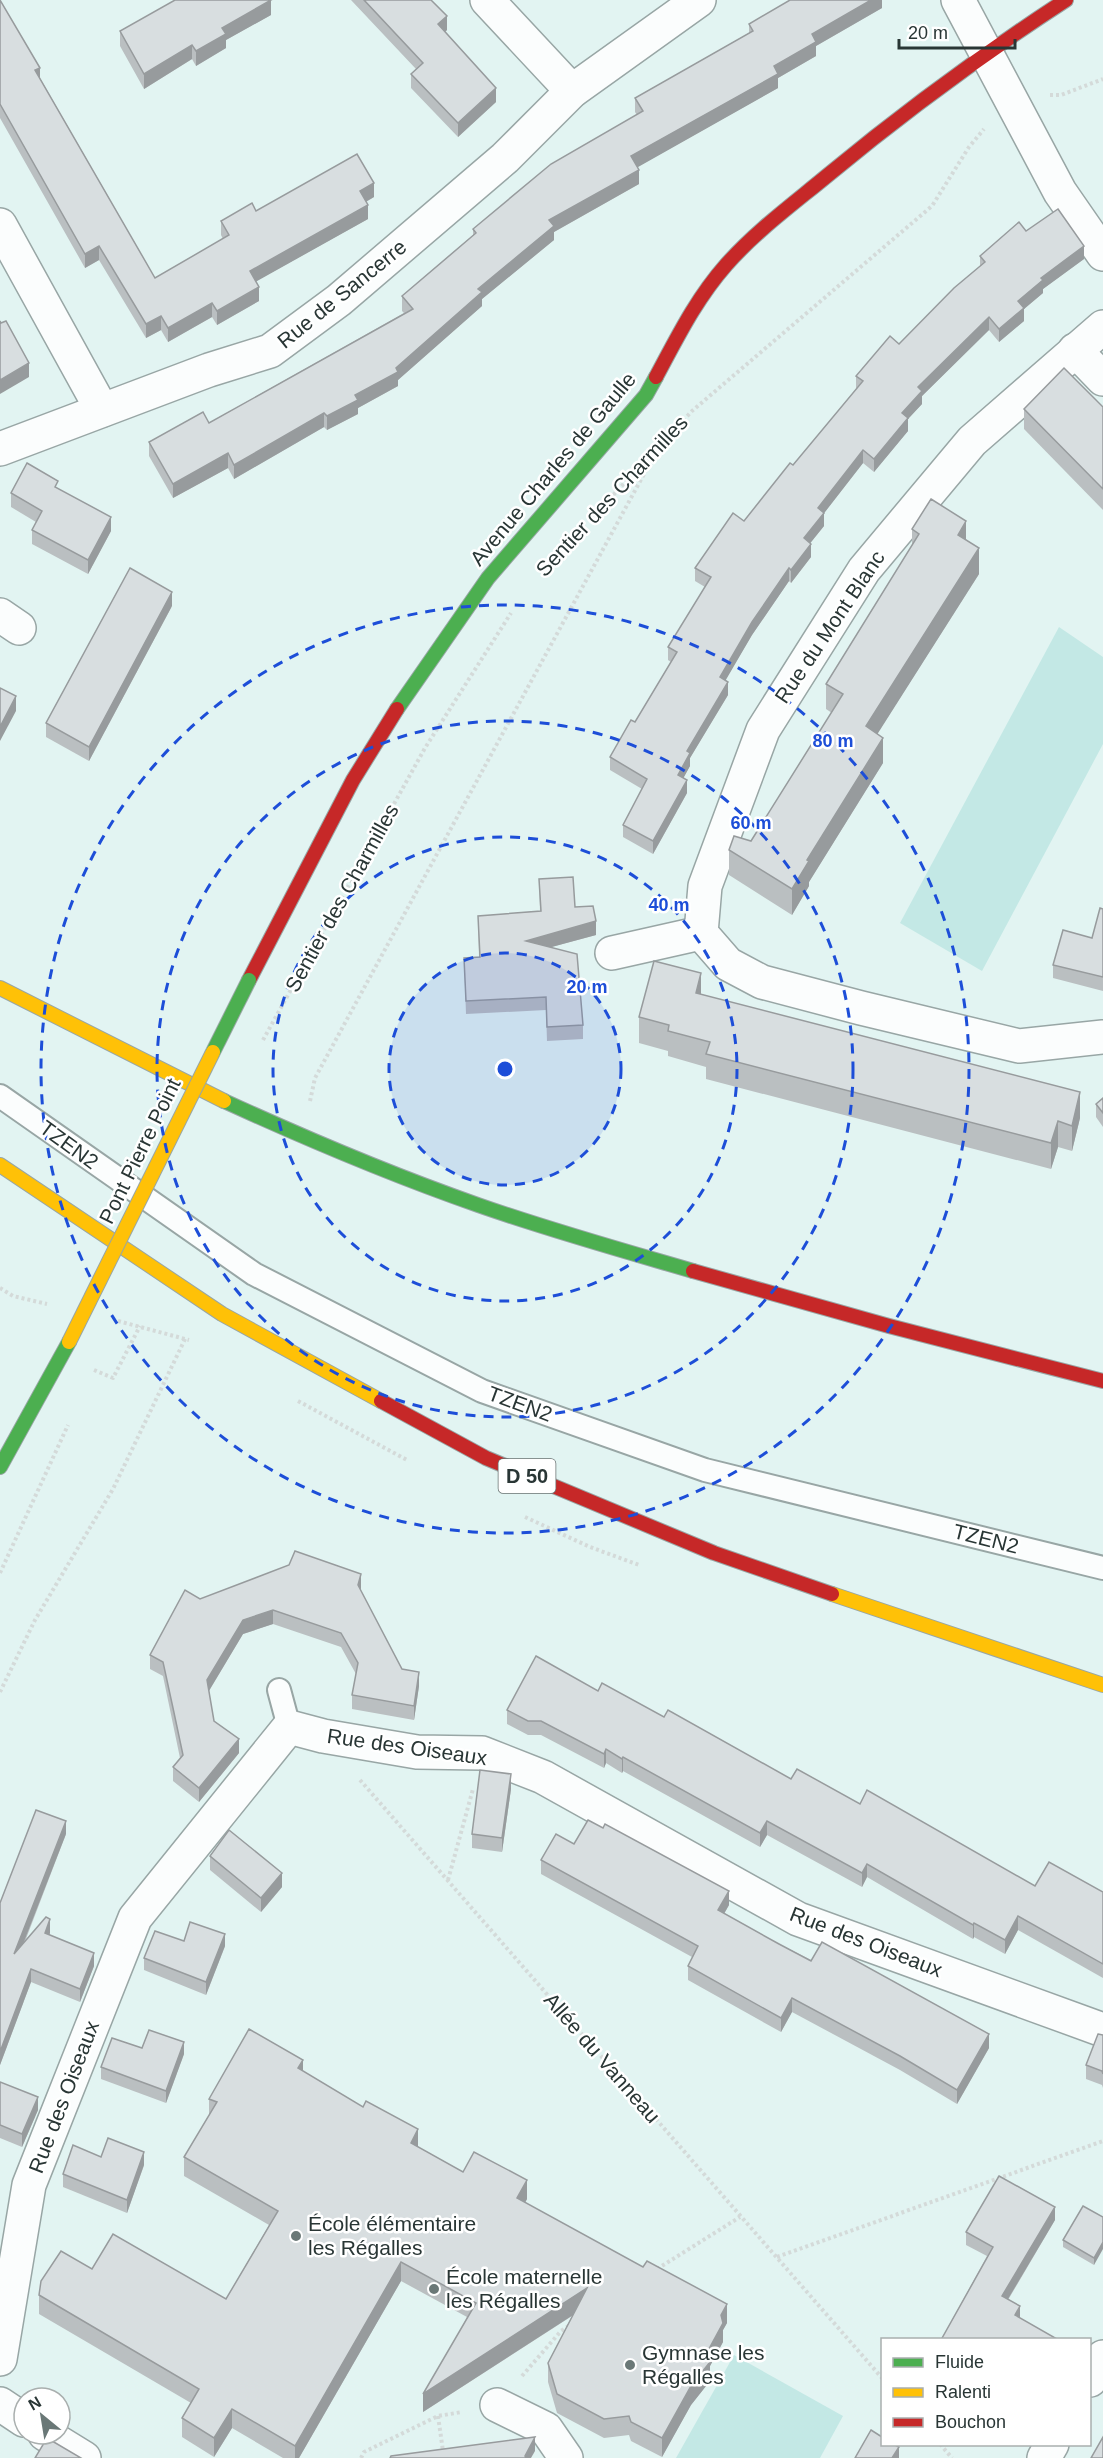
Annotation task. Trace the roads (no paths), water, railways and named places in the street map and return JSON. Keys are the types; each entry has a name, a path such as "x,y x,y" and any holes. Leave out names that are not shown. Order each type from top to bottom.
{"main road":[{"name":"Avenue Charles de Gaulle","path":"249,980 353,780 419,674 488,578 646,395 693,308 725,266 757,233 877,134 984,53 1066,0"},
{"name":"Pont Pierre Point","path":"0,1467 69,1342 249,980"},
{"path":"0,988 100,1043 306,1138 450,1195 570,1235 786,1299 1103,1382"},
{"name":"D 50","path":"0,1165 222,1314 486,1458 714,1553 959,1639 1103,1685"}],"street":[{"path":"486,0 572,91"},
{"name":"Rue de Sancerre","path":"0,449 209,369 270,351 339,300 505,158 572,91 699,0"},
{"path":"958,0 1012,106 1060,192 1103,254"},
{"path":"0,225 102,410"},
{"name":"Rue du Mont Blanc","path":"701,933 705,886 763,730 864,570 972,441 1103,327"},
{"path":"1075,350 1103,379"},
{"path":"612,952 701,933 728,964 762,982 839,1003 1018,1046 1103,1037"},
{"name":"Rue des Oiseaux","path":"0,2359 29,2185 135,1918 289,1727 322,1736 417,1752 482,1753 543,1777 798,1919 1103,2030"},
{"path":"1091,2377 1103,2357"},
{"path":"497,2405 546,2429 566,2458"},
{"path":"64,2446 84,2458"}],"lane":[{"name":"TZEN2","path":"0,1096 254,1274 482,1392 705,1470 1103,1568"},
{"path":"279,1690 289,1727"}],"place":[{"name":"École élémentaire les Régalles","path":"296,2236"},
{"name":"École maternelle les Régalles","path":"434,2289"},
{"name":"Gymnase les Régalles","path":"630,2365"}]}
